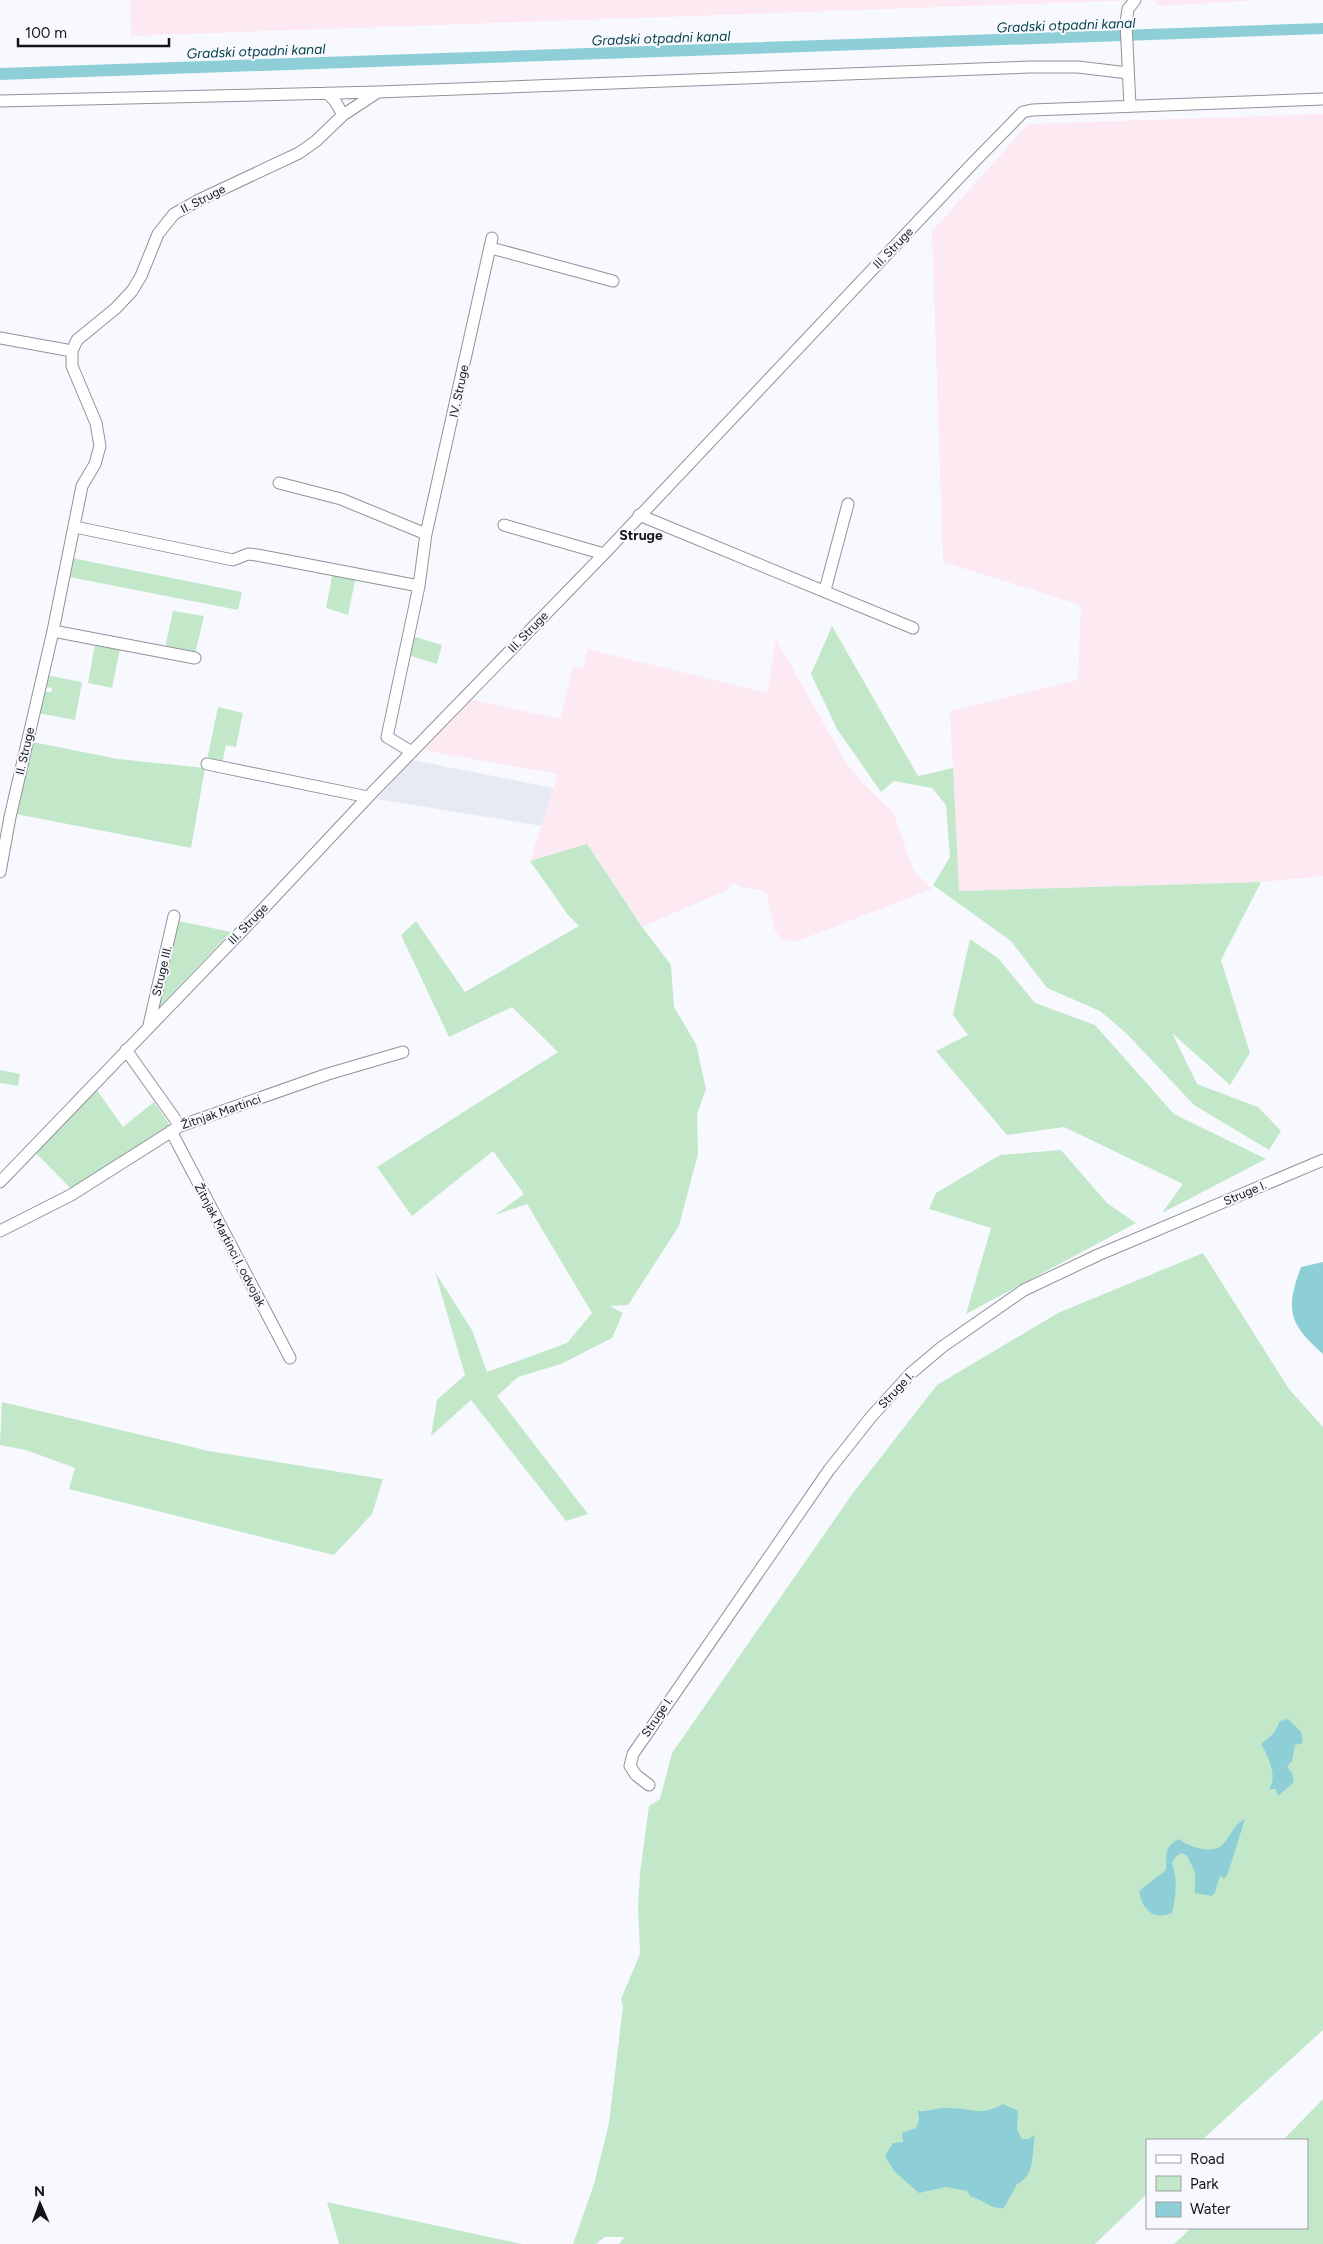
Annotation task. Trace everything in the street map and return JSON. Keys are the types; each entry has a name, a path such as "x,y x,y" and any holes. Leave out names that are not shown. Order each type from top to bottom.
{"street":[{"path":"1130,106 1126,22 1128,8 1135,0"},
{"path":"0,101 378,92 1031,67 1078,67 1128,73"},
{"name":"II. Struge","path":"0,872 12,807 53,631 82,486 98,454 100,436 92,411 75,377 72,366 72,351 77,340 116,308 132,291 141,276 158,234 174,214 298,153 316,141 343,115 378,92"},
{"path":"327,93 335,101 343,115"},
{"name":"III. Struge","path":"0,1182 368,797 604,554 1023,112 1032,110 1323,99"},
{"name":"IV. Struge","path":"412,752 387,737 419,586 426,534 491,243 613,281"},
{"path":"0,338 72,351"},
{"path":"278,483 341,499 426,534"},
{"path":"825,590 848,504"},
{"path":"640,516 825,590 913,628"},
{"path":"504,524 604,554"},
{"path":"75,527 233,560 248,554 419,586"},
{"path":"53,631 195,658"},
{"path":"207,764 368,797"},
{"name":"Struge III.","path":"149,1026 174,916"},
{"path":"126,1050 176,1128"},
{"name":"Žitnjak Martinci","path":"0,1231 71,1195 176,1128 328,1074 403,1052"},
{"name":"Žitnjak Martinci I. odvojak","path":"176,1128 290,1358"},
{"name":"Struge I.","path":"649,1785 636,1775 630,1766 633,1754 829,1470 910,1374 942,1347 1024,1290 1098,1254 1323,1160"}],"shaded area":[{"path":"130,0 1139,0 131,36"},
{"path":"1153,0 1260,0 1159,6"},
{"path":"1323,114 1323,876 1261,882 959,891 950,711 1078,680 1081,605 943,562 932,231 1028,124"},
{"path":"776,639 846,763 864,784 893,812 914,871 932,889 795,942 781,939 775,931 766,893 762,890 744,888 734,883 727,890 642,927 587,844 530,861 558,774 422,750 470,699 560,719 573,666 583,668 588,649 767,693"},
{"path":"412,760 554,788 542,826 377,799"}],"green space":[{"path":"72,558 242,592 238,610 69,577"},
{"path":"333,571 356,576 348,615 326,608"},
{"path":"173,611 204,616 195,654 165,648"},
{"path":"832,626 918,776 953,768 959,891 1261,882 1221,960 1250,1053 1230,1085 1172,1033 1197,1084 1258,1107 1281,1131 1269,1150 1194,1105 1126,1033 1100,1011 1047,988 1011,941 933,885 950,857 946,805 932,788 894,781 881,792 837,729 811,674"},
{"path":"412,636 442,645 437,664 408,655"},
{"path":"95,644 120,649 112,688 88,683"},
{"path":"46,675 82,682 75,720 38,713 44,692 51,692 52,688 46,687"},
{"path":"218,707 243,713 236,747 226,745 222,764 207,760"},
{"path":"33,742 118,759 205,768 191,848 16,814"},
{"path":"587,844 642,927 671,965 674,1007 696,1044 706,1089 697,1114 698,1154 679,1226 628,1305 610,1306 623,1313 612,1338 561,1364 518,1377 497,1396 588,1514 566,1521 471,1400 431,1436 437,1400 465,1375 435,1272 472,1330 487,1372 567,1343 592,1313 527,1204 495,1215 524,1194 493,1151 412,1216 377,1167 558,1052 512,1007 449,1037 401,935 416,921 465,992 579,926 568,915 530,861"},
{"path":"174,920 231,932 160,1006 155,1003"},
{"path":"970,939 998,958 1035,1003 1095,1025 1174,1114 1266,1159 1162,1213 1183,1184 1064,1127 1007,1135 936,1051 968,1035 953,1015"},
{"path":"0,1070 20,1074 18,1086 0,1083"},
{"path":"97,1090 123,1127 154,1102 171,1127 73,1191 35,1152"},
{"path":"1061,1150 1107,1203 1136,1223 966,1314 991,1228 929,1209 936,1193 1000,1155"},
{"path":"1203,1253 1289,1389 1323,1427 1323,2030 1203,2139 1146,2139 1146,2195 1095,2244 619,2244 625,2237 605,2237 596,2244 573,2244 594,2184 609,2123 623,2006 621,1999 640,1954 638,1906 640,1873 649,1806 660,1799 672,1753 853,1493 937,1385 1058,1313"},
{"path":"2,1402 209,1451 383,1479 372,1514 334,1555 69,1489 75,1468 26,1450 0,1445"},
{"path":"1323,2099 1323,2244 1174,2244 1190,2229 1308,2229 1308,2139 1284,2139"},
{"path":"327,2202 522,2244 339,2244"}],"water":[{"path":"1323,23 1323,34 0,80 0,68"},
{"path":"1323,1262 1323,1354 1303,1334 1297,1325 1292,1306 1301,1267"},
{"path":"1288,1719 1301,1732 1303,1743 1295,1745 1292,1761 1287,1766 1292,1773 1294,1782 1278,1796 1276,1789 1269,1789 1273,1779 1272,1773 1269,1760 1261,1744 1274,1733 1280,1721"},
{"path":"1245,1819 1228,1873 1224,1879 1221,1876 1212,1896 1195,1893 1195,1872 1187,1856 1182,1853 1176,1856 1172,1863 1176,1888 1172,1913 1159,1915 1150,1912 1146,1908 1139,1891 1166,1870 1167,1852 1170,1845 1179,1839 1189,1845 1202,1849 1208,1850 1220,1847 1235,1827"},
{"path":"1003,2104 1018,2111 1017,2130 1022,2139 1029,2139 1035,2135 1030,2170 1023,2181 1017,2184 1004,2208 991,2206 971,2197 967,2191 946,2187 919,2193 894,2171 885,2156 893,2143 903,2142 902,2133 916,2128 919,2120 918,2111 957,2108 982,2111"}],"district":[{"name":"Struge","path":"641,535"}],"water label":[{"name":"Gradski otpadni kanal","path":"1066,25"},
{"name":"Gradski otpadni kanal","path":"661,38"},
{"name":"Gradski otpadni kanal","path":"256,51"}]}
